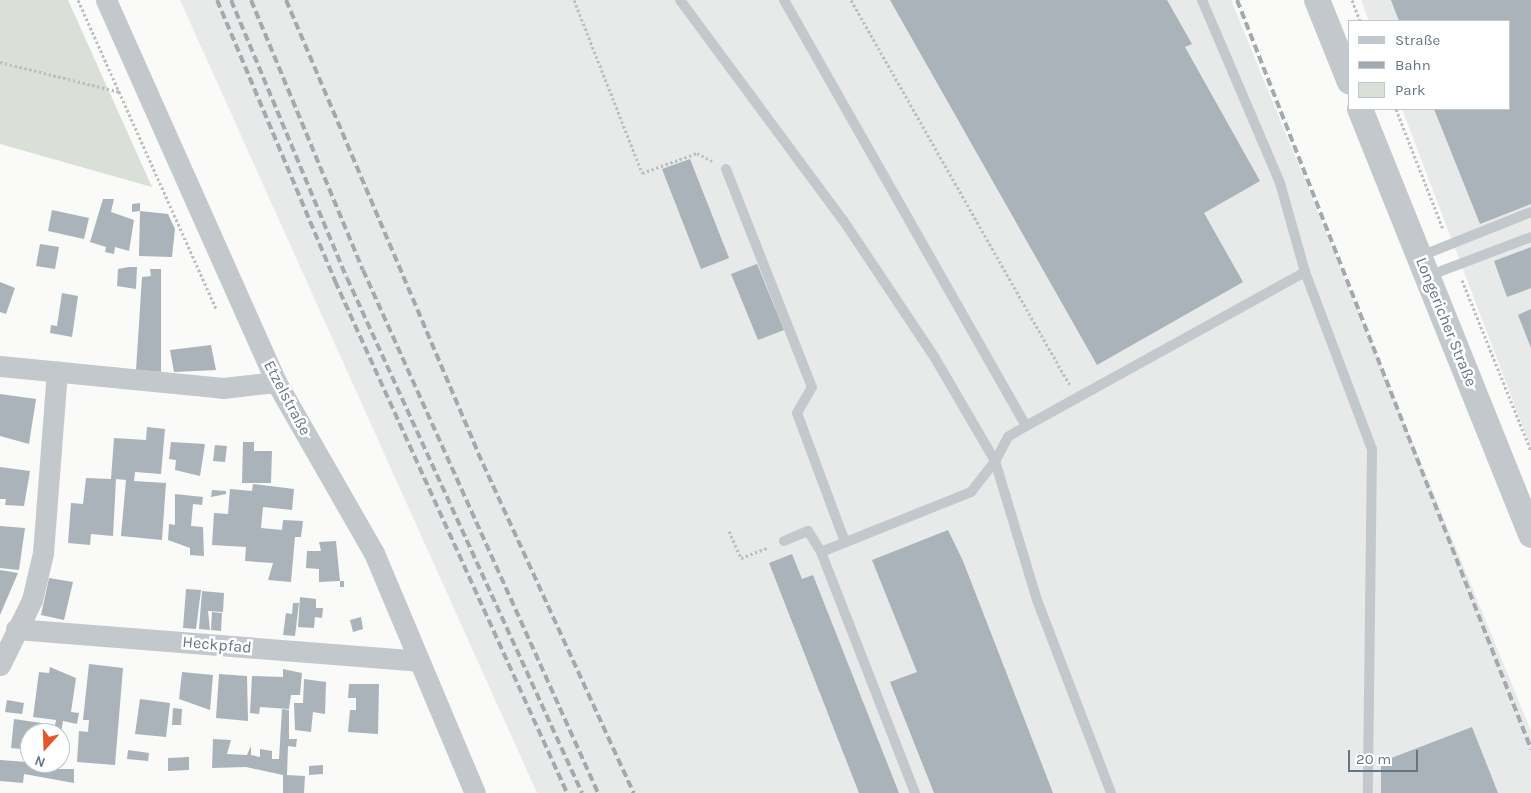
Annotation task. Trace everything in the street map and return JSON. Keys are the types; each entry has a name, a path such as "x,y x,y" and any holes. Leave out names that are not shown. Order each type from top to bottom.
{"street":[{"name":"Etzelstraße","path":"106,0 276,382 374,553 475,793"},
{"path":"1317,0 1348,77"},
{"name":"Longericher Straße","path":"1360,110 1531,535"},
{"path":"0,366 223,388 276,382"},
{"path":"0,665 16,629 32,600 43,553 57,372"},
{"name":"Heckpfad","path":"16,629 418,661"}],"lane":[{"path":"680,0 843,220 935,358 995,460 1037,600 1111,793"},
{"path":"784,0 1026,426"},
{"path":"1202,0 1280,182 1305,272 1372,449 1368,793"},
{"path":"726,169 812,387 797,413 845,542"},
{"path":"1423,267 1531,212"},
{"path":"1423,267 1531,237"},
{"path":"821,552 970,492 995,460 1008,437 1076,397 1305,272"},
{"path":"784,541 808,531 821,552 915,793"}],"path":[{"path":"78,0 218,312"},
{"path":"574,0 642,173 697,153 726,169"},
{"path":"851,0 1076,397"},
{"path":"1352,0 1360,20"},
{"path":"0,62 120,92"},
{"path":"729,531 741,558 784,541"}],"shaded area":[{"path":"180,0 1231,0 1531,731 1531,793 537,793"},
{"path":"1361,0 1531,0 1531,448 1402,110 1511,110 1511,20 1369,20"}],"green space":[{"path":"0,0 68,0 152,187 0,144"}],"building":[{"path":"890,0 1167,0 1192,44 1185,47 1260,181 1204,213 1243,282 1097,365"},
{"path":"1391,0 1531,0 1531,204 1480,224 1434,110 1511,110 1511,20 1399,20"},
{"path":"690,159 729,258 701,269 662,169"},
{"path":"103,199 114,199 111,212 134,220 129,251 115,247 114,254 105,252 106,247 90,242"},
{"path":"140,203 140,211 132,212 132,204"},
{"path":"52,210 89,218 84,239 48,231"},
{"path":"140,211 168,214 175,229 172,257 139,256"},
{"path":"40,244 59,247 55,269 36,266"},
{"path":"1531,247 1531,288 1507,297 1494,261"},
{"path":"757,264 784,330 758,340 731,274"},
{"path":"137,267 136,289 117,286 118,269"},
{"path":"150,269 161,269 161,372 136,370 142,277 151,276"},
{"path":"0,282 15,288 6,314 0,312"},
{"path":"62,293 78,296 72,337 50,333 51,325 57,326"},
{"path":"1531,309 1531,348 1518,315"},
{"path":"211,345 216,370 174,372 170,350"},
{"path":"0,394 36,399 29,444 0,436"},
{"path":"147,427 165,429 161,474 135,472 134,481 166,483 162,540 121,536 126,480 116,479 113,536 91,534 90,545 68,543 71,503 83,504 86,478 111,479 114,438 146,440"},
{"path":"171,442 205,444 200,476 175,470 176,460 169,459"},
{"path":"243,442 254,442 254,451 272,451 271,483 242,483"},
{"path":"215,445 227,446 225,462 213,461"},
{"path":"0,467 30,471 24,506 5,505 6,499 0,499"},
{"path":"253,484 294,489 292,510 263,507 261,528 282,530 283,520 303,521 301,537 295,537 291,582 268,580 273,563 245,561 246,547 212,545 214,513 228,514 230,489 252,491"},
{"path":"212,490 226,491 226,494 211,497"},
{"path":"175,494 203,497 202,505 193,504 191,526 203,527 204,556 190,555 190,548 168,540 169,524 175,525"},
{"path":"0,526 25,528 19,570 0,568"},
{"path":"948,530 963,561 1053,793 934,793 890,682 917,672 872,560"},
{"path":"336,541 340,581 319,582 319,569 306,568 307,551 321,551 319,542"},
{"path":"792,554 802,579 813,575 899,793 859,793 769,563"},
{"path":"0,570 18,573 0,615"},
{"path":"49,578 73,582 64,620 41,615"},
{"path":"340,581 344,581 344,587 340,587"},
{"path":"186,589 201,590 196,629 183,628"},
{"path":"202,591 224,593 223,612 208,611 210,630 199,629"},
{"path":"300,597 316,599 316,608 323,608 322,618 315,617 314,628 298,627"},
{"path":"293,603 299,603 295,636 283,635 286,613 292,614"},
{"path":"212,612 222,613 221,631 211,630"},
{"path":"361,617 363,629 353,632 350,620"},
{"path":"89,664 123,668 115,765 77,762 79,731 88,732 89,720 83,720"},
{"path":"50,667 76,678 71,712 79,713 77,724 63,721 63,723 55,723 56,720 33,717 39,672 49,673"},
{"path":"283,669 302,673 300,695 291,695 289,709 260,707 259,714 250,713 252,676 283,677"},
{"path":"182,672 213,675 210,710 179,699"},
{"path":"219,674 247,676 248,721 216,718"},
{"path":"304,679 326,682 325,714 313,712 311,732 295,730 294,703 303,703"},
{"path":"349,684 379,684 378,734 348,732 350,710 356,710 356,698 348,698"},
{"path":"140,699 170,703 166,737 135,734"},
{"path":"7,700 24,703 22,714 5,712"},
{"path":"173,708 182,709 181,725 172,725"},
{"path":"282,709 289,710 289,739 297,739 296,747 288,746 287,775 305,776 304,793 283,793 283,775 246,767 212,768 213,739 231,740 227,754 247,755 251,746 251,755 260,757 260,749 272,751 272,759 279,759"},
{"path":"14,719 41,723 20,723 20,749 11,748"},
{"path":"1472,727 1498,793 1381,793 1381,762"},
{"path":"128,750 149,753 148,761 127,759"},
{"path":"189,757 189,770 168,771 168,758"},
{"path":"0,760 20,761 20,773 70,773 70,769 74,769 74,783 24,774 23,783 0,781"},
{"path":"323,765 323,774 309,775 309,766"}],"railway":[{"path":"217,0 335,281 567,793"},
{"path":"231,0 347,278 582,793"},
{"path":"251,0 363,270 598,793"},
{"path":"286,0 478,453 634,793"},
{"path":"1237,0 1531,749"}]}
